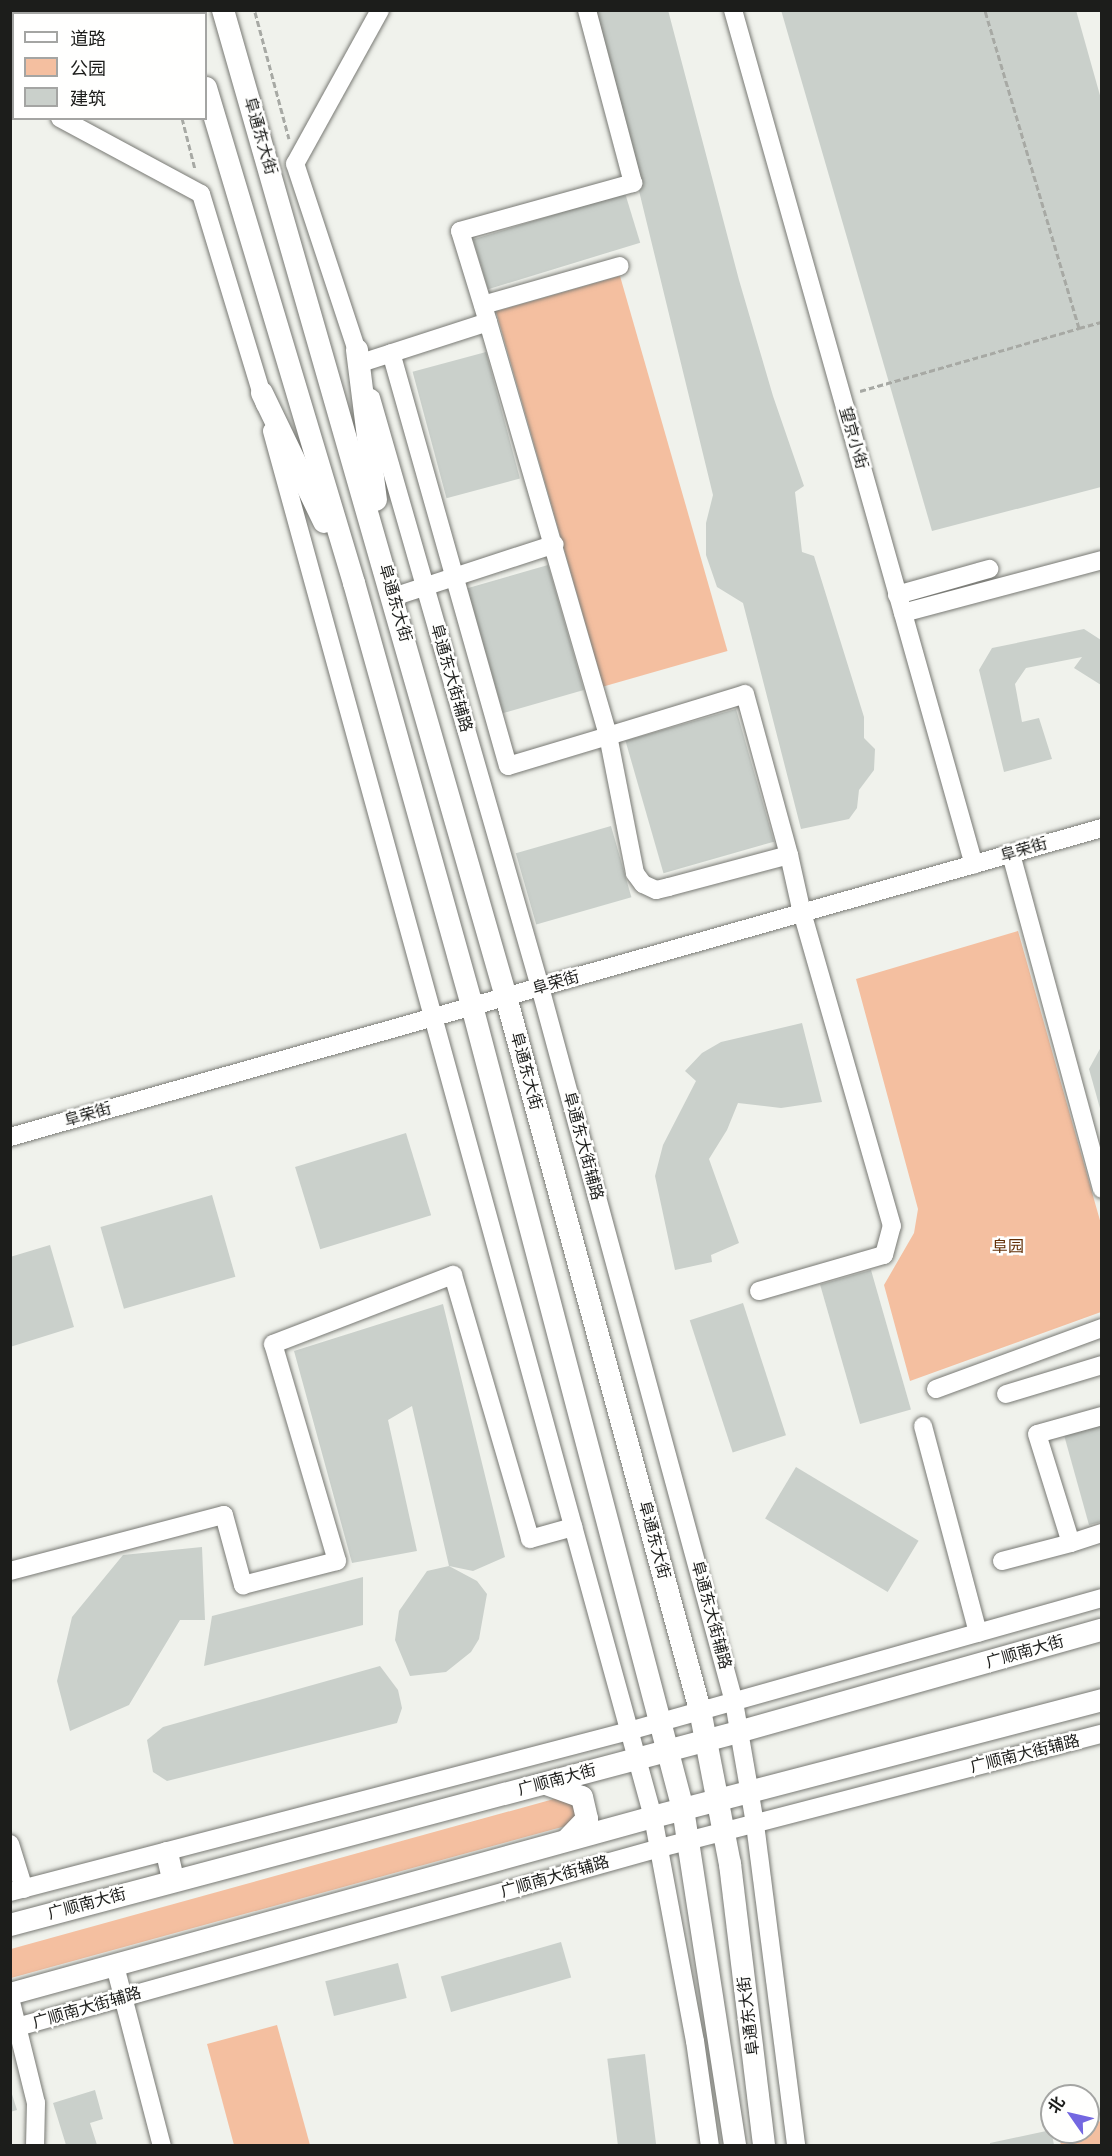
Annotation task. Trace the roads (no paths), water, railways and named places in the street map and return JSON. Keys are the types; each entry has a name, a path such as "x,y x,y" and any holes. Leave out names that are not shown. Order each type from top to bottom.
{"main road":[{"name":"阜通东大街","path":"223,10 506,997 700,1710 724,1832 764,2145"},
{"name":"阜通东大街","path":"207,91 354,583 472,1006 658,1722 683,1809 690,1841 735,2145"},
{"path":"359,356 385,570"},
{"path":"262,393 354,583"},
{"name":"广顺南大街","path":"10,1925 173,1880 546,1784 1101,1630"},
{"path":"10,1996 653,1817 1101,1700"},
{"path":"546,1784 582,1797 587,1819 566,1841"},
{"path":"167,1853 173,1880"}],"street":[{"name":"阜通东大街辅路","path":"380,10 295,164 359,356 540,987 734,1702 755,1824 796,2145"},
{"path":"587,10 633,183 460,231 555,544 608,736 635,873 643,884 656,890 789,855"},
{"name":"望京小街","path":"733,10 974,865"},
{"path":"64,120 201,194 262,393 653,1817 711,2145"},
{"path":"359,356 391,353 485,314 620,266"},
{"path":"391,353 508,766 745,694 789,855 802,913 892,1226 884,1255 759,1291"},
{"path":"393,597 555,544"},
{"path":"903,613 1101,560"},
{"path":"895,587 989,569"},
{"name":"阜荣街","path":"10,1137 1101,828"},
{"path":"1011,854 1101,1190"},
{"path":"10,1571 224,1515 243,1585 337,1561 273,1344 453,1275 530,1539 573,1527"},
{"path":"936,1389 1101,1328"},
{"path":"1006,1394 1101,1365"},
{"path":"1071,1543 1037,1434 1101,1416"},
{"path":"922,1426 978,1633"},
{"path":"1002,1561 1101,1533"},
{"path":"11,1845 17,1891 629,1731 1101,1598"},
{"name":"广顺南大街辅路","path":"14,2028 660,1848 1101,1734"},
{"path":"115,1966 162,2145"},
{"path":"10,1996 14,2028 36,2103 35,2145"}],"park label":[{"name":"阜园","path":"1008,1247"}]}
